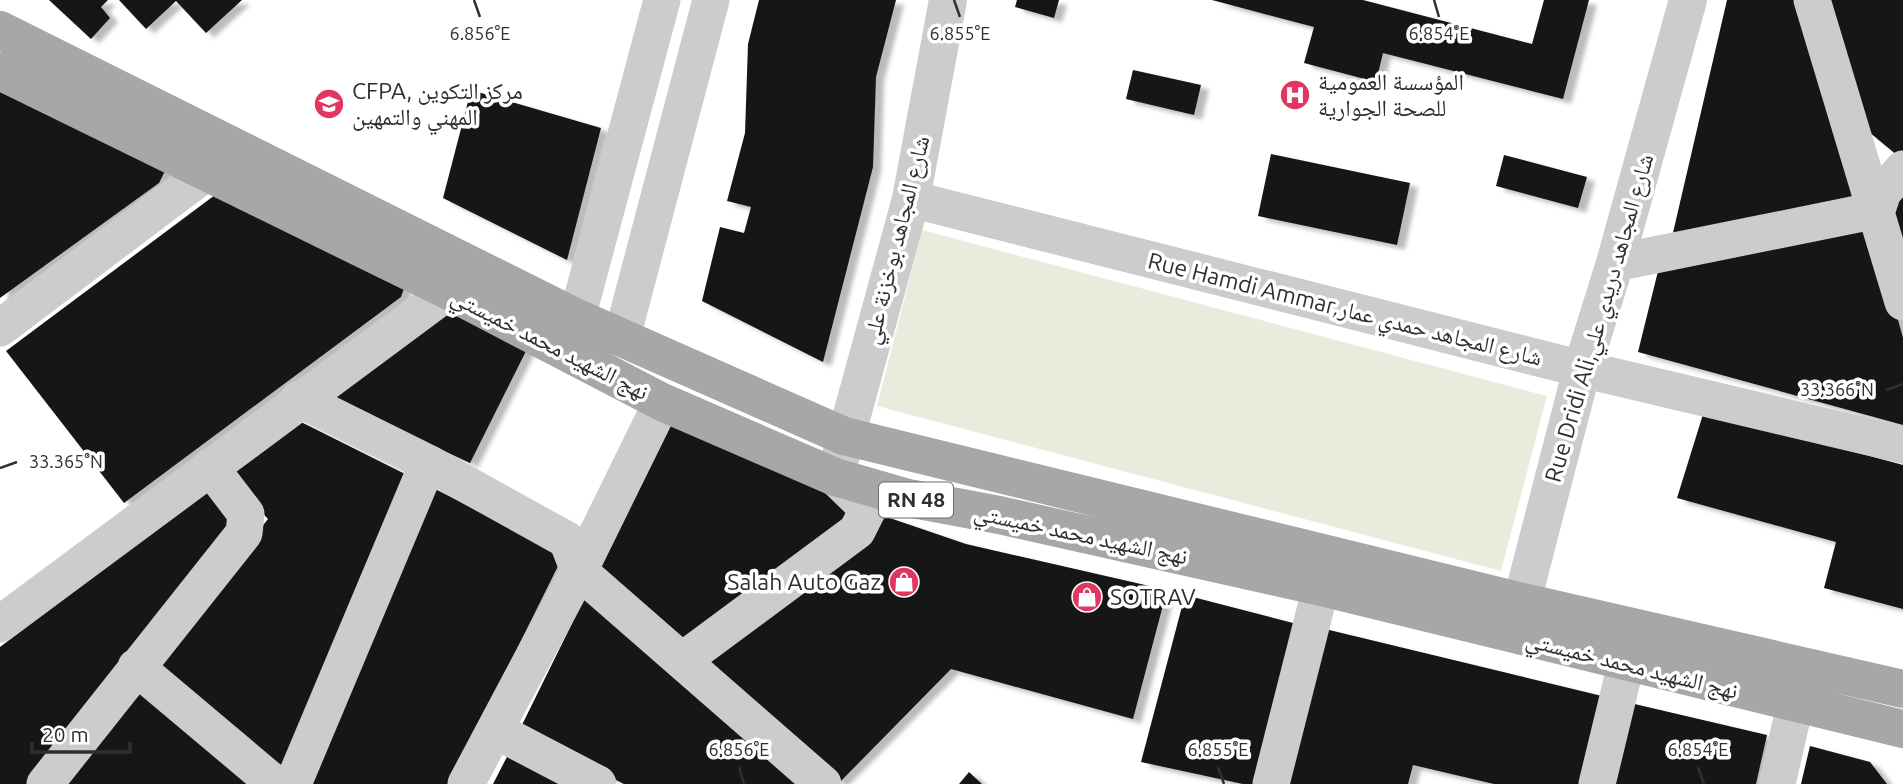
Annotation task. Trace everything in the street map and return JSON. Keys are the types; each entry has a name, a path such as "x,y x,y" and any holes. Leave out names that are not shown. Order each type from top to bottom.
{"main road":[{"name":"نهج الشهيد محمد خميستي","path":"0,30 577,318 844,436 1518,619 1626,664 1903,729"},
{"name":"نهج الشهيد محمد خميستي","path":"0,71 449,292 662,402 835,477 908,498 999,515 1321,587 1518,619 1903,689"}],"street":[{"path":"577,318 662,0"},
{"path":"622,337 710,0"},
{"name":"شارع المجاهد بوخزنة علي","path":"835,477 844,436 911,199 948,0"},
{"name":"Rue Dridi Ali,شارع المجاهد دريدي علي","path":"1518,619 1582,369 1615,263 1688,0"},
{"path":"1812,0 1903,302"},
{"path":"1877,210 1883,192 1903,169"},
{"path":"0,328 207,172"},
{"name":"Rue Hamdi Ammar,شارع المجاهد حمدي عمار","path":"911,199 1582,369 1903,445"},
{"path":"1615,263 1877,210"},
{"path":"0,624 299,400 449,292"},
{"path":"299,400 428,463 567,540 579,571 823,784"},
{"path":"467,784 579,571 662,402"},
{"path":"293,784 428,463"},
{"path":"45,784 244,533 246,514 210,467"},
{"path":"683,660 857,531 868,509 835,477"},
{"path":"1271,784 1321,587"},
{"path":"1597,784 1626,664"},
{"path":"136,667 275,784"},
{"path":"1777,784 1795,705"},
{"path":"495,730 598,784"}],"shaded area":[{"path":"922,230 1547,396 1501,571 877,406"}],"building":[{"path":"49,0 108,0 101,7 110,18 91,39"},
{"path":"119,0 242,0 206,33 176,1 146,29"},
{"path":"759,0 896,0 876,77 873,167 823,362 702,301 720,227 744,233 751,207 727,201 745,133 748,44"},
{"path":"1017,0 1059,0 1054,18 1015,7"},
{"path":"1212,0 1363,0 1532,44 1544,0 1589,0 1563,99 1383,53 1376,82 1304,63 1314,27"},
{"path":"1727,0 1804,0 1867,203 1672,237"},
{"path":"1823,0 1903,0 1903,151 1898,156 1863,127"},
{"path":"1133,70 1201,85 1194,115 1126,99"},
{"path":"0,87 166,169 159,183 0,298"},
{"path":"471,90 601,128 567,260 443,198"},
{"path":"1271,154 1410,183 1397,245 1258,216"},
{"path":"1504,155 1587,177 1578,208 1496,186"},
{"path":"1903,183 1903,263 1885,204"},
{"path":"215,195 405,286 401,297 124,503 6,351"},
{"path":"1871,222 1903,338 1903,425 1638,352 1661,259"},
{"path":"449,307 528,347 470,463 330,398"},
{"path":"1704,411 1903,465 1903,609 1824,588 1836,542 1677,498"},
{"path":"674,419 859,505 851,522 678,646 596,576"},
{"path":"299,421 411,477 284,780 149,669 268,519 227,475"},
{"path":"429,486 564,554 450,784 304,784"},
{"path":"211,488 239,520 31,784 0,784 0,647"},
{"path":"878,514 966,544 1167,590 1133,719 951,669 839,783 698,662"},
{"path":"587,593 806,784 624,784 519,731"},
{"path":"1185,595 1297,624 1259,784 1243,784 1141,762"},
{"path":"1321,628 1602,696 1583,784 1494,784 1413,765 1408,784 1286,784"},
{"path":"138,684 257,784 59,784"},
{"path":"1626,702 1767,735 1756,784 1608,784"},
{"path":"1810,746 1870,762 1887,784 1801,784"},
{"path":"510,751 576,784 493,784"},
{"path":"969,772 982,784 959,784"}],"place":[{"name":"المؤسسة العمومية للصحة الجوارية","path":"1295,95"},
{"name":"CFPA, مركز التكوين المهني والتمهين","path":"329,104"},
{"name":"Salah Auto Gaz","path":"904,582"},
{"name":"SOTRAV","path":"1087,597"}]}
